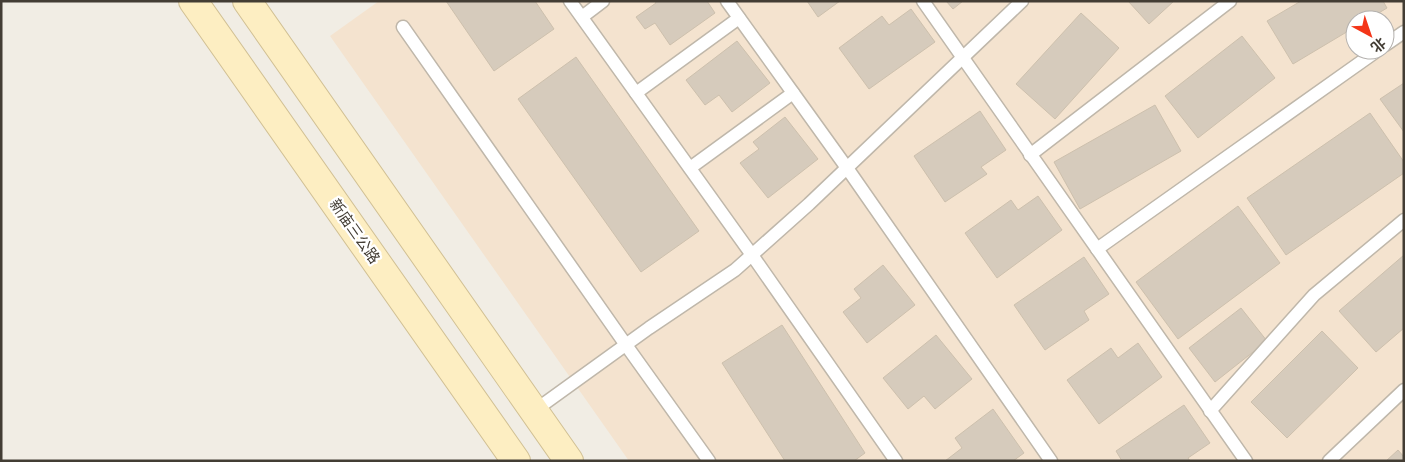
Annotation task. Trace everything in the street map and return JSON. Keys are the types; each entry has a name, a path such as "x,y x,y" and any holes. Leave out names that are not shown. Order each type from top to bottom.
{"main road":[{"name":"新庙三公路","path":"193,1 516,461"},
{"path":"247,1 569,461"}],"lane":[{"path":"570,1 752,255 896,461"},
{"path":"582,17 603,1"},
{"path":"727,1 1050,461"},
{"path":"923,1 1246,461"},
{"path":"534,411 735,270 1022,1"},
{"path":"1030,155 1230,1"},
{"path":"636,92 739,18"},
{"path":"403,26 709,461"},
{"path":"1096,249 1364,60"},
{"path":"690,168 793,93"},
{"path":"1210,411 1314,295 1404,220"},
{"path":"1329,461 1404,390"}],"shaded area":[{"path":"379,1 1404,1 1404,461 629,461 330,36"}],"building":[{"path":"446,1 535,1 554,29 494,71"},
{"path":"655,1 707,1 715,13 670,45 655,23 645,29 636,17 656,3"},
{"path":"807,1 840,1 818,17"},
{"path":"946,1 963,1 953,9"},
{"path":"1128,1 1174,1 1149,24"},
{"path":"1301,1 1383,1 1387,8 1384,10 1345,10 1345,33 1293,64 1267,21"},
{"path":"911,9 935,42 869,89 839,48 882,16 889,25"},
{"path":"1081,13 1119,48 1055,119 1016,84"},
{"path":"1242,36 1275,78 1198,138 1165,96"},
{"path":"737,41 770,83 732,112 719,95 705,105 686,80"},
{"path":"576,57 699,231 641,272 518,99"},
{"path":"1404,83 1404,132 1380,99"},
{"path":"1155,105 1181,151 1080,209 1054,162"},
{"path":"980,111 1006,150 981,167 987,174 945,202 914,156"},
{"path":"1370,113 1404,162 1404,173 1286,255 1247,198"},
{"path":"785,117 818,159 768,198 740,163 759,149 753,142"},
{"path":"1038,196 1062,230 997,278 965,233 1011,200 1018,210"},
{"path":"1238,206 1280,263 1178,339 1136,282"},
{"path":"1404,255 1404,328 1376,352 1339,311"},
{"path":"1084,257 1109,294 1084,311 1089,320 1045,350 1014,305"},
{"path":"883,265 915,305 867,343 843,312 861,298 854,289"},
{"path":"1241,308 1267,341 1215,382 1189,348"},
{"path":"782,325 865,453 854,461 785,461 722,363"},
{"path":"1322,331 1358,368 1287,438 1251,402"},
{"path":"936,335 972,379 935,409 924,396 908,409 883,378"},
{"path":"1138,343 1162,377 1099,424 1067,380 1111,348 1118,358"},
{"path":"1184,405 1210,443 1188,458 1190,461 1122,461 1116,451"},
{"path":"993,409 1024,453 1013,461 945,461 962,448 955,438"},
{"path":"1398,450 1404,457 1404,461 1386,461"}]}
